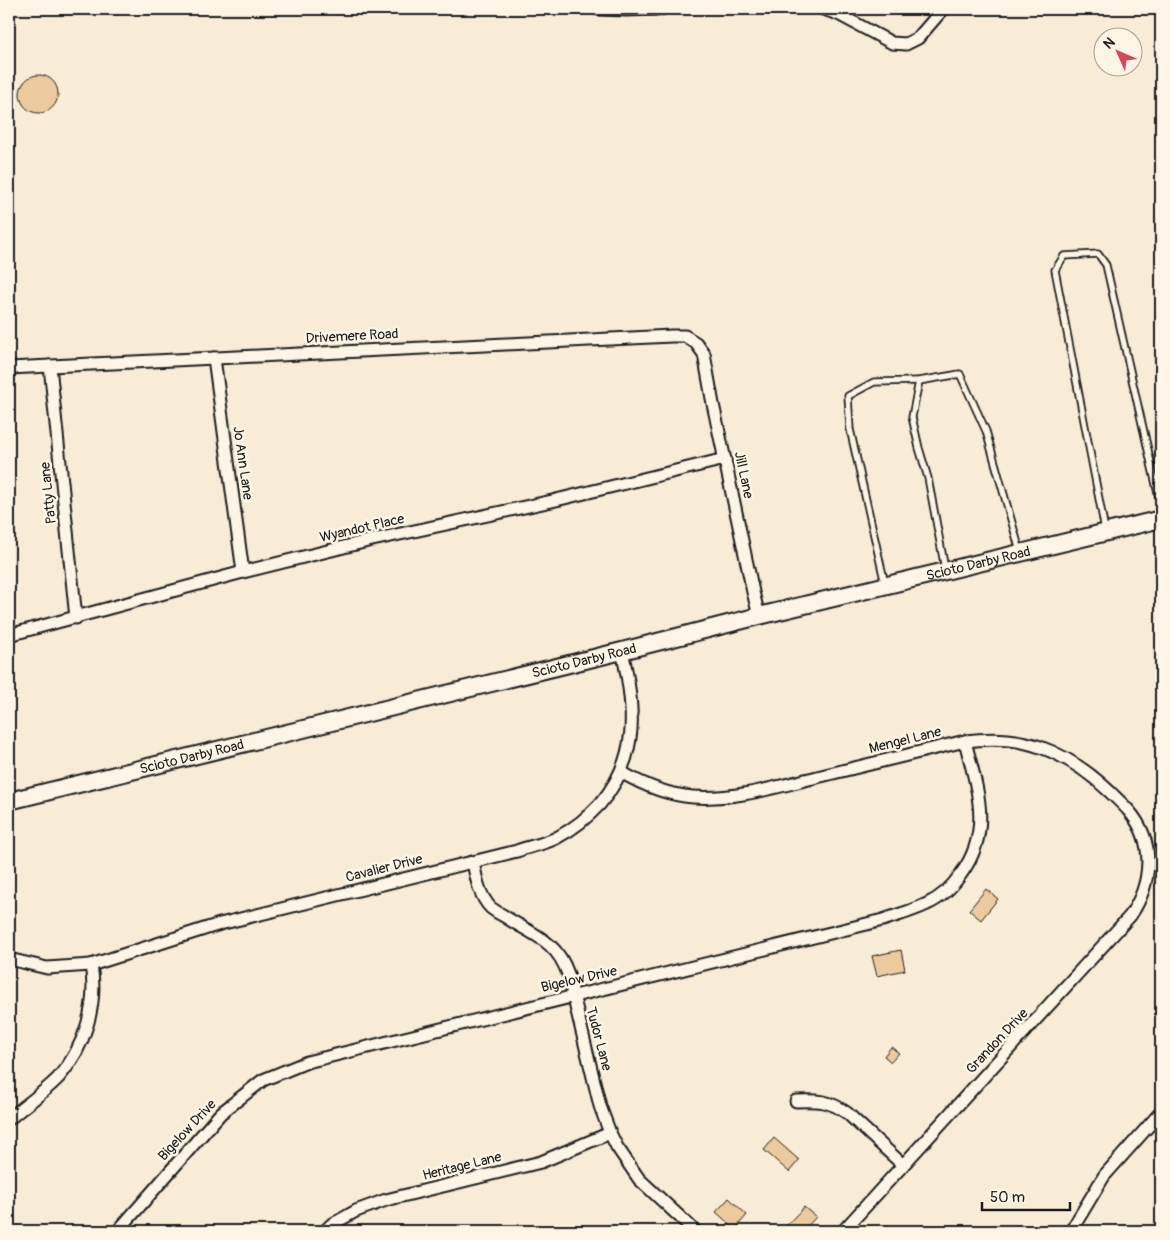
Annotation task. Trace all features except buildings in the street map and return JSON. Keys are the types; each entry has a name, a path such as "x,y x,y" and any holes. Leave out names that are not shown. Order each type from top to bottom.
{"main road":[{"name":"Scioto Darby Road","path":"9,801 1161,518"}],"street":[{"path":"598,9 661,9"},
{"path":"823,9 838,14 892,43 906,44 918,38 943,9"},
{"name":"Drivemere Road","path":"9,368 672,336 685,336 696,343"},
{"name":"Jill Lane","path":"696,343 704,354 708,368 713,404 753,592 760,616"},
{"name":"Jo Ann Lane","path":"214,358 243,572"},
{"name":"Patty Lane","path":"50,366 76,618"},
{"name":"Wyandot Place","path":"9,634 368,541 552,501 725,459"},
{"name":"Cavalier Drive","path":"9,959 47,968 91,965 220,924 517,851 556,838 591,813 607,795 621,772 629,750 631,733 628,678 622,651"},
{"name":"Mengel Lane","path":"621,772 638,781 671,793 691,797 715,798 763,790 965,741 986,738 1014,740 1040,746 1064,757 1102,784 1130,812 1139,828 1146,846 1148,858"},
{"name":"Bigelow Drive","path":"118,1231 221,1113 263,1080 307,1062 883,920 926,905 943,895 957,881 967,866 979,835 978,796 965,741"},
{"name":"Grandon Drive","path":"843,1231 1130,916 1145,888 1148,858"},
{"name":"Tudor Lane","path":"473,862 479,887 491,908 550,944 559,954 568,974 600,1106 610,1134 639,1179 695,1231"},
{"path":"9,1119 58,1078 74,1055 86,1030 92,1005 94,980 91,965"},
{"path":"796,1101 815,1100 837,1105 903,1165"},
{"path":"1071,1231 1104,1176 1161,1112"},
{"name":"Heritage Lane","path":"325,1231 356,1211 386,1200 541,1162 610,1134"}],"lane":[{"path":"1105,532 1055,270 1064,256 1098,254 1106,265 1161,507"},
{"path":"885,585 850,429 848,396 874,382 920,381 960,374 986,431 1020,553"},
{"path":"920,381 912,417 918,448 928,478 945,571"}]}
